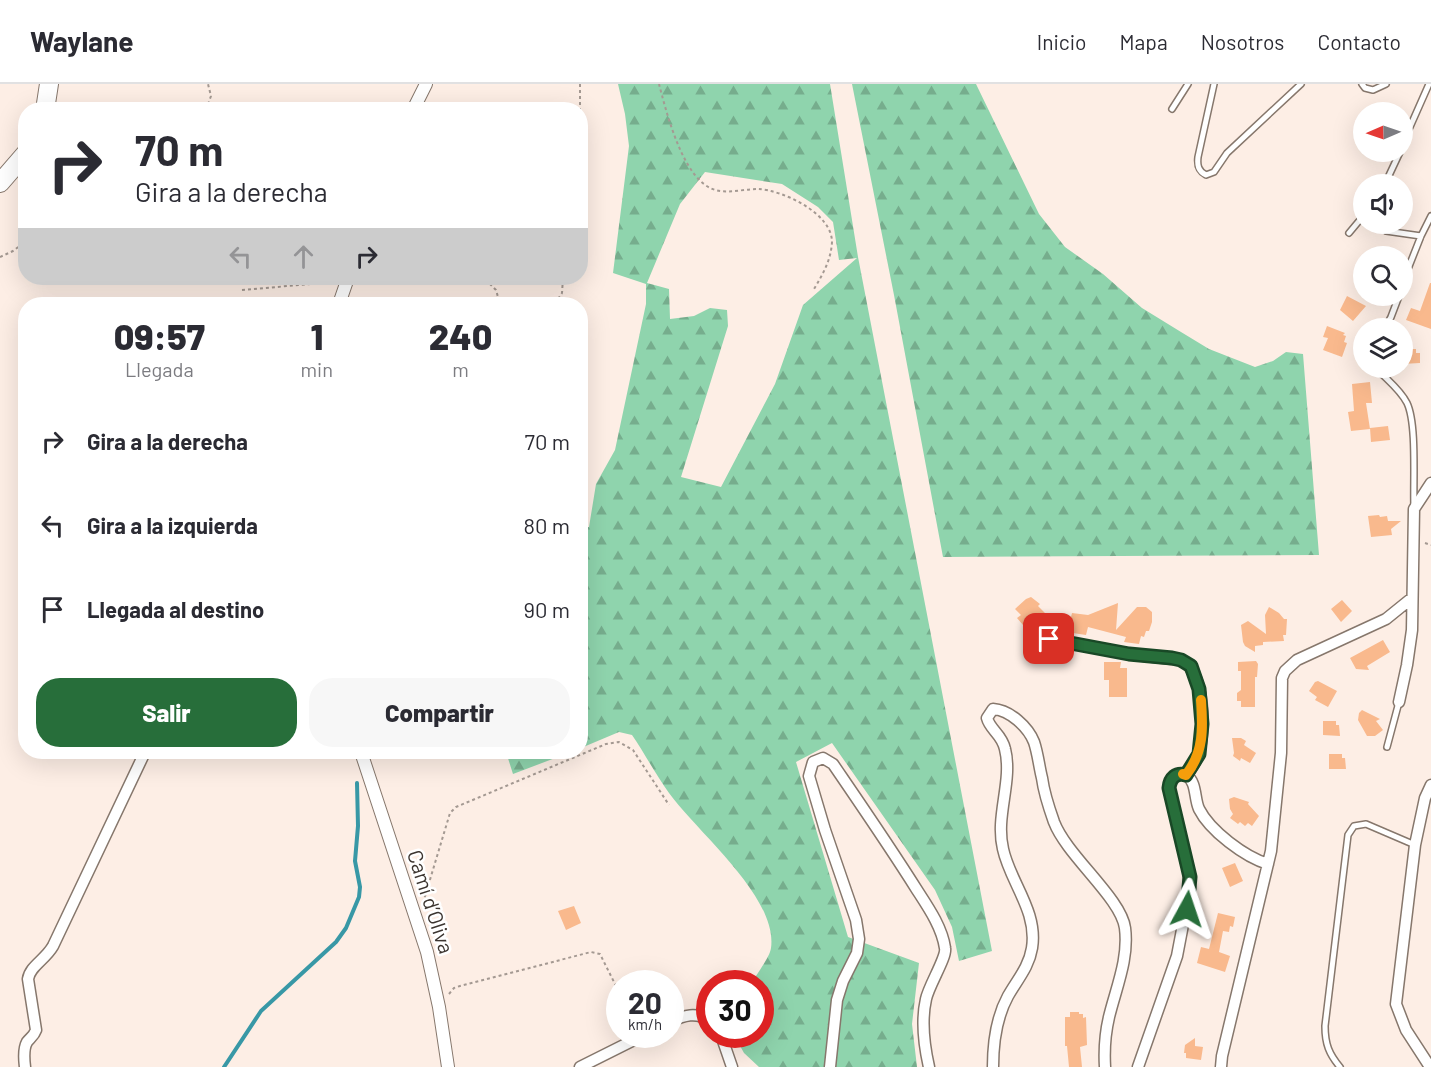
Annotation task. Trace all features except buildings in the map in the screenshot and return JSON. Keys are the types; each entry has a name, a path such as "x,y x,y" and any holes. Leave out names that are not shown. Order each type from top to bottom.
{"highway":[{"path":"46,102 49,84"},
{"path":"0,183 18,162"}],"street":[{"path":"417,102 426,84"},
{"path":"1399,702 1410,647 1414,509 1431,483"},
{"path":"1221,1067 1268,864 1280,771 1281,686 1285,671 1297,660 1386,619 1412,598"},
{"path":"1049,639 1129,654 1172,658 1191,666 1199,689 1202,724 1199,754 1186,775"},
{"path":"993,1067 997,1024 1007,998 1026,968 1033,939 1032,925 1025,901 1002,848 1000,835 1007,766 1006,750 1002,740 988,724 987,718 993,710 1000,710 1008,714 1028,732 1034,742 1049,806 1058,830 1070,849 1121,914 1125,926 1124,962 1105,1036 1105,1067"},
{"path":"830,1067 837,999 856,953 859,939 856,920 809,776 813,762 823,758 833,764 906,873 933,918 945,948 944,959 931,981 924,1013 923,1026 929,1067"},
{"path":"25,1067 23,1055 26,1043 34,1036 36,1030 28,979 29,972 31,968 46,958 53,946 142,759"},
{"name":"Camí d’Oliva","path":"363,759 433,975 448,1067"},
{"path":"1138,1067 1172,974 1187,909 1190,877 1169,788 1173,777 1178,774 1186,775 1193,782 1199,809 1211,825 1249,856 1268,864"},
{"path":"1430,1067 1406,1030 1396,1004 1415,844 1425,798 1431,785"},
{"path":"580,1067 618,1048"},
{"path":"725,1048 732,1067"}],"lane":[{"path":"1172,109 1188,84"},
{"path":"1214,84 1198,157 1200,171 1206,175 1214,172 1227,153 1301,84"},
{"path":"1362,84 1365,88 1373,90 1386,84"},
{"path":"1413,120 1429,84"},
{"path":"1413,256 1431,216"},
{"path":"1349,233 1353,228"},
{"path":"1407,234 1421,236"},
{"path":"1385,378 1403,397 1409,411 1412,426 1414,509"},
{"path":"1387,747 1399,702"},
{"path":"1340,1067 1331,1056 1327,1046 1325,1026 1348,835 1354,826 1366,824 1415,844"}],"path":[{"path":"208,84 211,96 209,102"},
{"path":"580,84 580,102"},
{"path":"659,84 670,125 681,152 703,184 716,191 759,189 781,194 805,205 820,218 832,240 826,268 814,289"},
{"path":"0,257 18,247"},
{"path":"242,290 290,285"},
{"path":"588,752 613,742 624,744 633,750 669,805"},
{"path":"417,921 450,813 456,807 572,759"},
{"path":"450,1003 449,994 454,988 591,952 600,954 608,970"}],"green space":[{"path":"618,84 830,84 858,257 992,951 959,961 952,927 935,890 832,743 796,762 848,937 919,963 912,1024 917,1067 759,1067 744,1053 741,1048 774,1048 774,970 760,970 771,948 770,928 762,908 733,866 669,793 632,735 619,732 588,745 588,527 596,484 615,450 646,304 646,284 613,273 629,146","holes":["705,172 782,184 818,207 833,222 839,260 857,258 803,305 775,384 721,487 681,477 728,326 727,310 710,308 694,316 670,319 669,289 647,283 680,204"]},
{"path":"852,84 976,84 1039,214 1065,247 1103,274 1142,308 1209,349 1255,367 1273,361 1286,352 1303,354 1319,555 943,557"},
{"path":"508,759 553,759 513,774"}],"waterway":[{"path":"224,1067 261,1011 336,942 346,928 359,897 360,887 355,861 358,826 357,783"}],"slow traffic":[{"path":"1183,774 1186,775 1192,768 1199,754 1202,738 1201,700"}],"route":[{"path":"1049,639 1129,654 1172,658 1187,662 1194,670 1201,705 1202,738 1199,754 1186,775 1178,774 1173,777 1169,788 1190,877 1187,909"}]}
